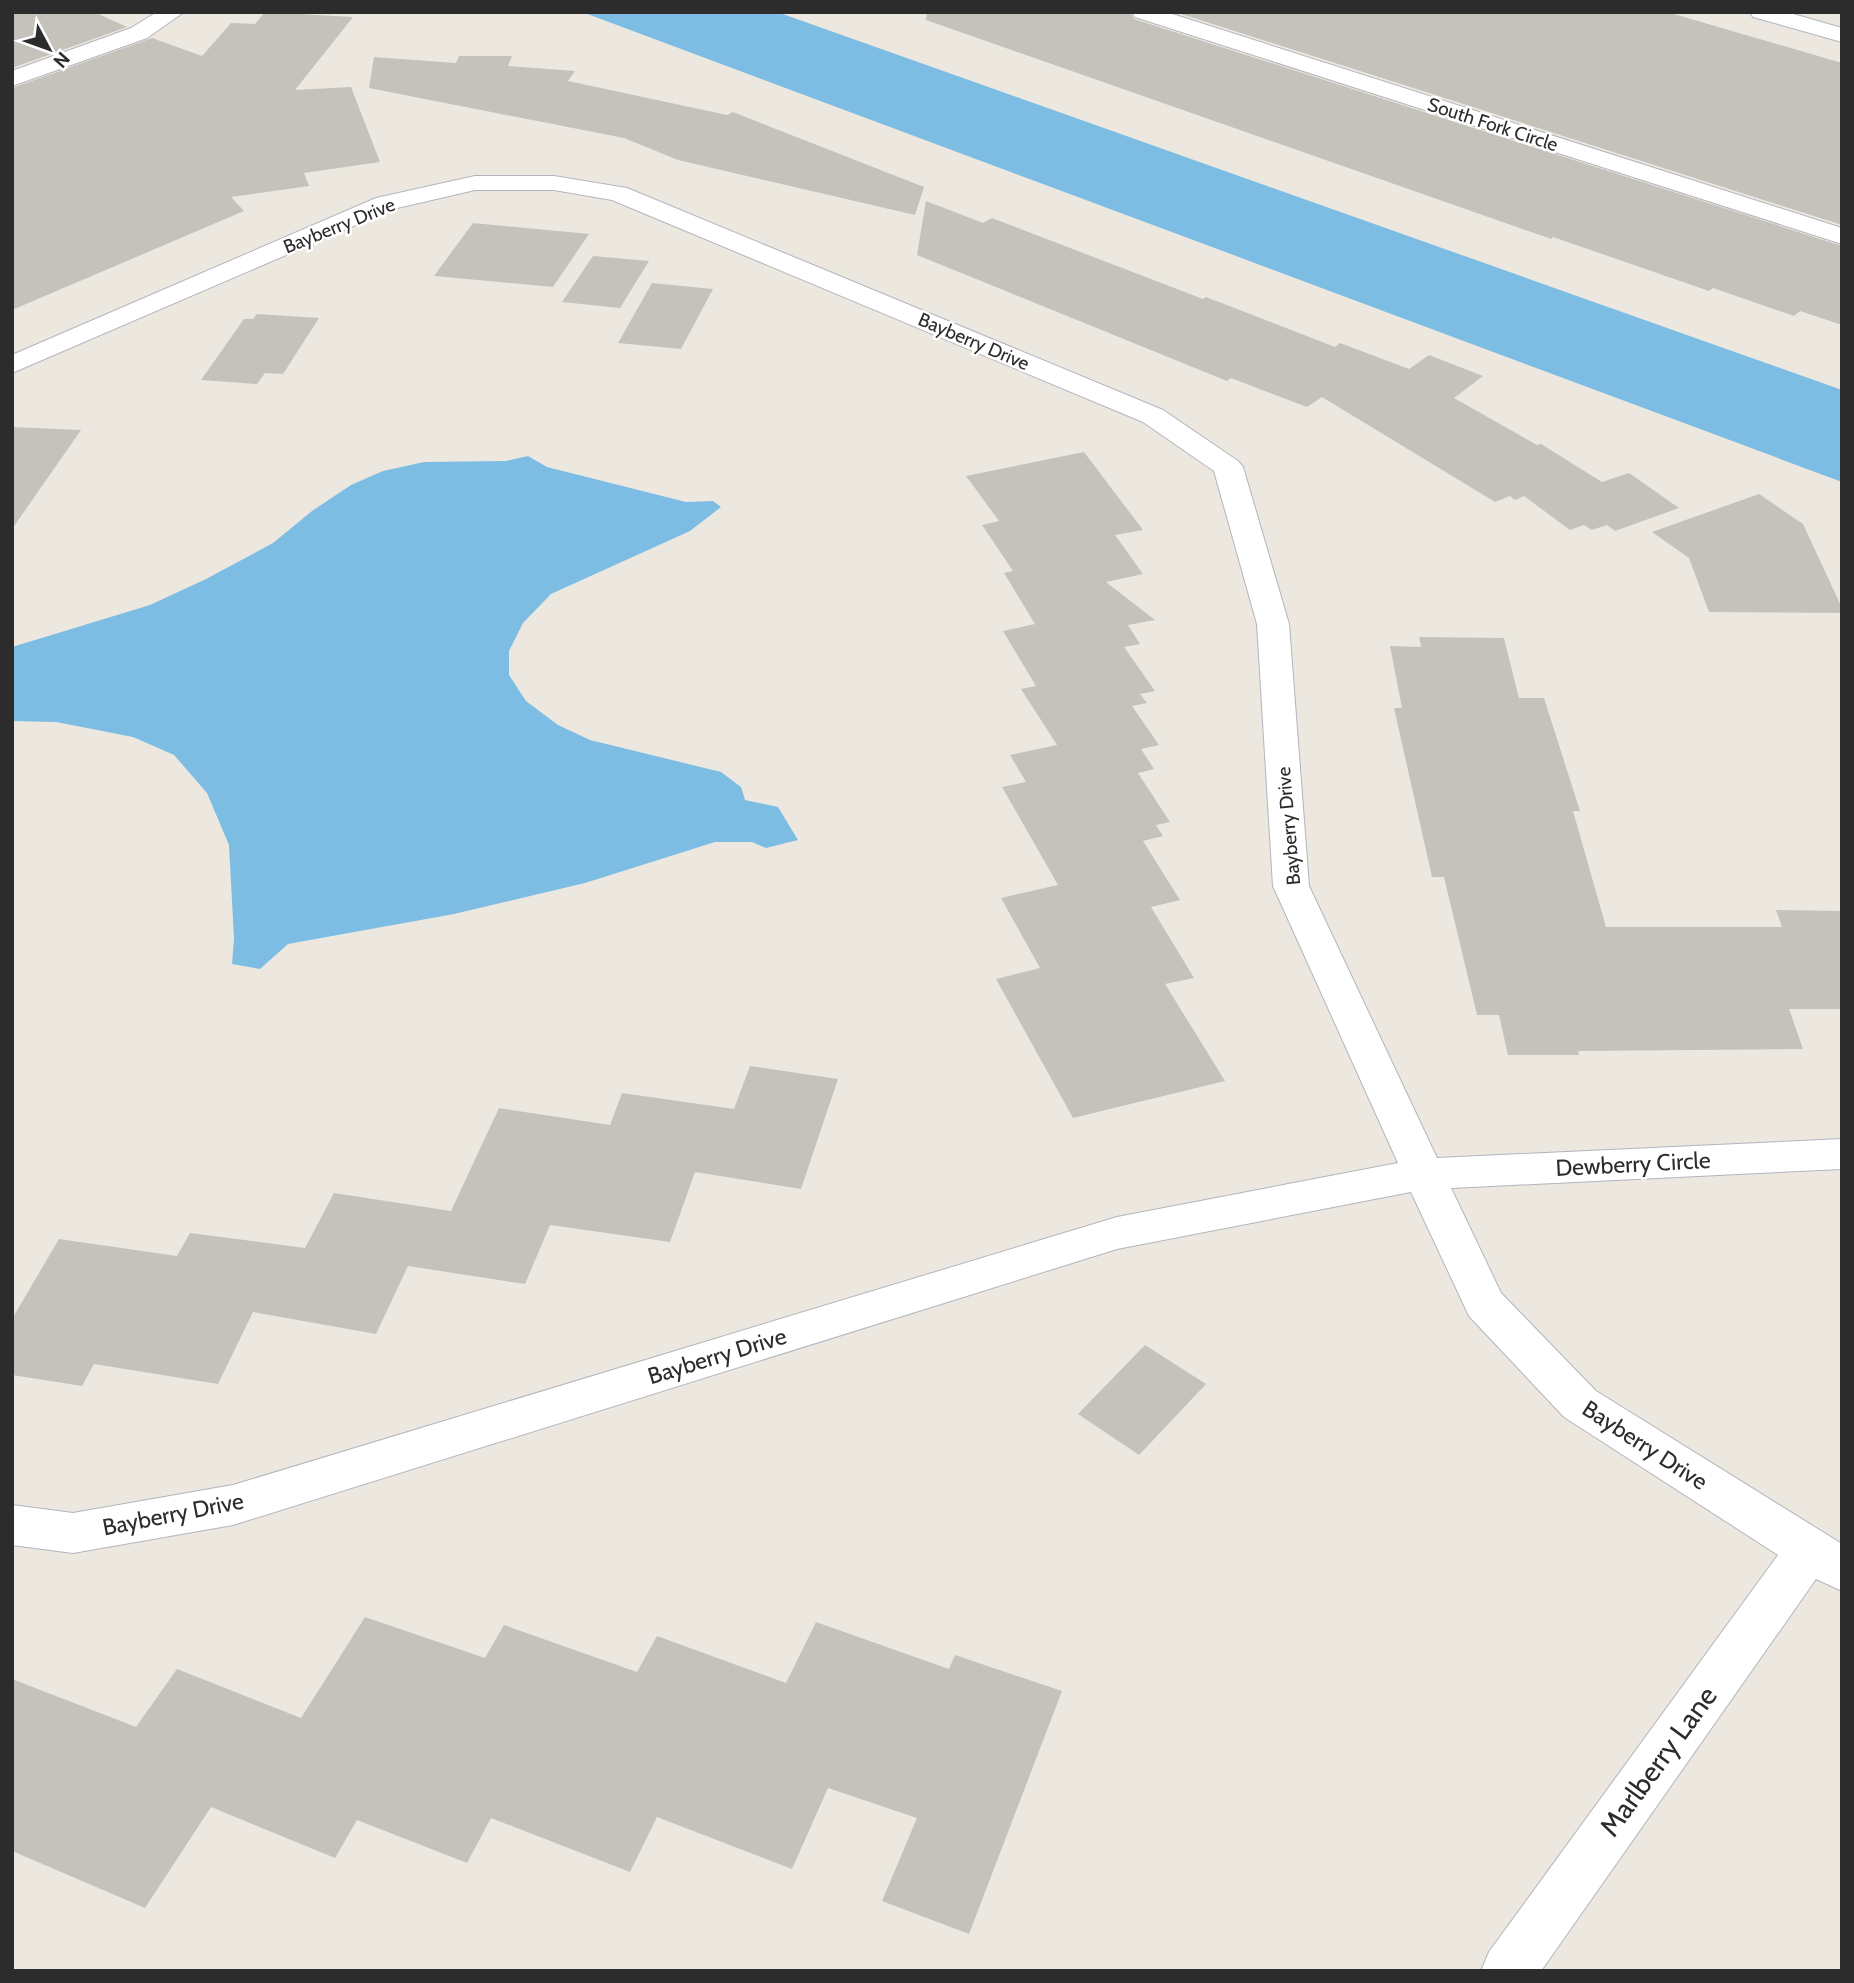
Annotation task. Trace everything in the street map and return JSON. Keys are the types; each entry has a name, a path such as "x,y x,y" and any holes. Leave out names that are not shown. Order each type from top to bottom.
{"street":[{"path":"12,79 139,33 173,12"},
{"name":"South Fork Circle","path":"1143,12 1842,236"},
{"path":"1761,12 1842,35"},
{"name":"Bayberry Drive","path":"12,365 385,204 475,183 554,183 618,193 1153,416 1228,467 1273,624 1291,886 1484,1304 1580,1404 1825,1560"},
{"name":"Dewberry Circle","path":"1424,1174 1842,1154"},
{"name":"Bayberry Drive","path":"12,1525 72,1533 233,1505 1117,1233 1424,1174"},
{"name":"Marlberry Lane","path":"1508,1971 1825,1560"}],"water":[{"path":"582,12 777,12 1842,390 1842,482"},
{"path":"528,456 547,467 686,502 713,501 721,507 690,531 551,594 523,623 509,651 509,675 526,701 558,725 590,740 721,772 741,787 745,800 778,807 798,840 766,848 752,842 715,842 585,883 454,914 288,944 260,969 232,964 234,939 229,845 207,793 174,755 133,737 56,722 12,721 12,647 150,605 206,579 273,543 312,511 351,485 383,471 424,462 506,461"}],"building":[{"path":"12,12 94,12 127,27 12,68"},
{"path":"265,12 353,17 295,90 351,87 380,162 304,173 309,186 231,197 244,211 12,310 12,88 152,38 202,56 231,23 255,24"},
{"path":"927,12 1130,12 1134,19 1842,246 1842,325 1800,311 1794,316 1713,288 1709,291 1553,237 1551,239 926,20"},
{"path":"1175,12 1667,12 1842,63 1842,225"},
{"path":"459,56 512,56 508,66 575,71 568,81 727,115 733,112 924,187 915,215 678,160 624,138 369,88 374,57 456,63"},
{"path":"926,201 983,223 992,218 1335,347 1340,343 1409,369 1429,355 1483,376 1454,398 1537,445 1541,444 1602,482 1629,473 1679,508 1615,531 1607,525 1592,530 1584,525 1570,530 1524,496 1515,500 1510,496 1495,502 1322,397 1307,407 1231,378 1227,381 917,255"},
{"path":"473,223 589,234 553,287 434,276"},
{"path":"593,256 649,261 620,308 562,302"},
{"path":"652,283 713,289 681,349 618,343"},
{"path":"257,314 319,318 283,374 265,373 257,384 201,380 244,319 253,319"},
{"path":"12,427 81,430 12,529"},
{"path":"1084,452 1143,530 1115,535 1143,574 1106,582 1155,620 1128,625 1140,644 1124,647 1155,691 1140,694 1147,703 1132,706 1159,745 1141,749 1154,769 1138,773 1170,822 1156,825 1163,836 1143,841 1180,900 1151,907 1194,978 1165,984 1225,1081 1073,1118 996,979 1040,968 1001,898 1058,885 1002,787 1026,782 1010,755 1057,745 1021,689 1036,686 1003,631 1035,624 1004,573 1013,571 982,525 999,521 966,476"},
{"path":"1759,494 1803,524 1842,613 1709,612 1689,558 1652,532"},
{"path":"1419,637 1504,638 1519,698 1544,698 1580,811 1573,811 1606,927 1782,927 1776,910 1842,911 1842,1009 1789,1009 1803,1049 1578,1051 1579,1055 1508,1055 1499,1015 1477,1015 1444,877 1432,877 1394,708 1402,708 1390,646 1421,647"},
{"path":"750,1066 838,1079 801,1189 695,1172 670,1242 550,1225 525,1284 408,1266 376,1334 253,1312 218,1384 94,1364 82,1386 12,1375 12,1319 59,1239 177,1256 190,1233 305,1248 334,1193 451,1211 499,1108 610,1125 622,1093 734,1109"},
{"path":"1145,1345 1206,1384 1139,1455 1078,1414"},
{"path":"365,1617 485,1658 504,1625 637,1672 657,1636 786,1683 816,1622 949,1669 955,1655 1062,1691 969,1934 882,1901 917,1818 828,1788 792,1869 657,1817 630,1872 491,1818 467,1863 357,1820 335,1858 211,1807 145,1908 12,1851 12,1679 136,1727 177,1669 301,1718"}]}
